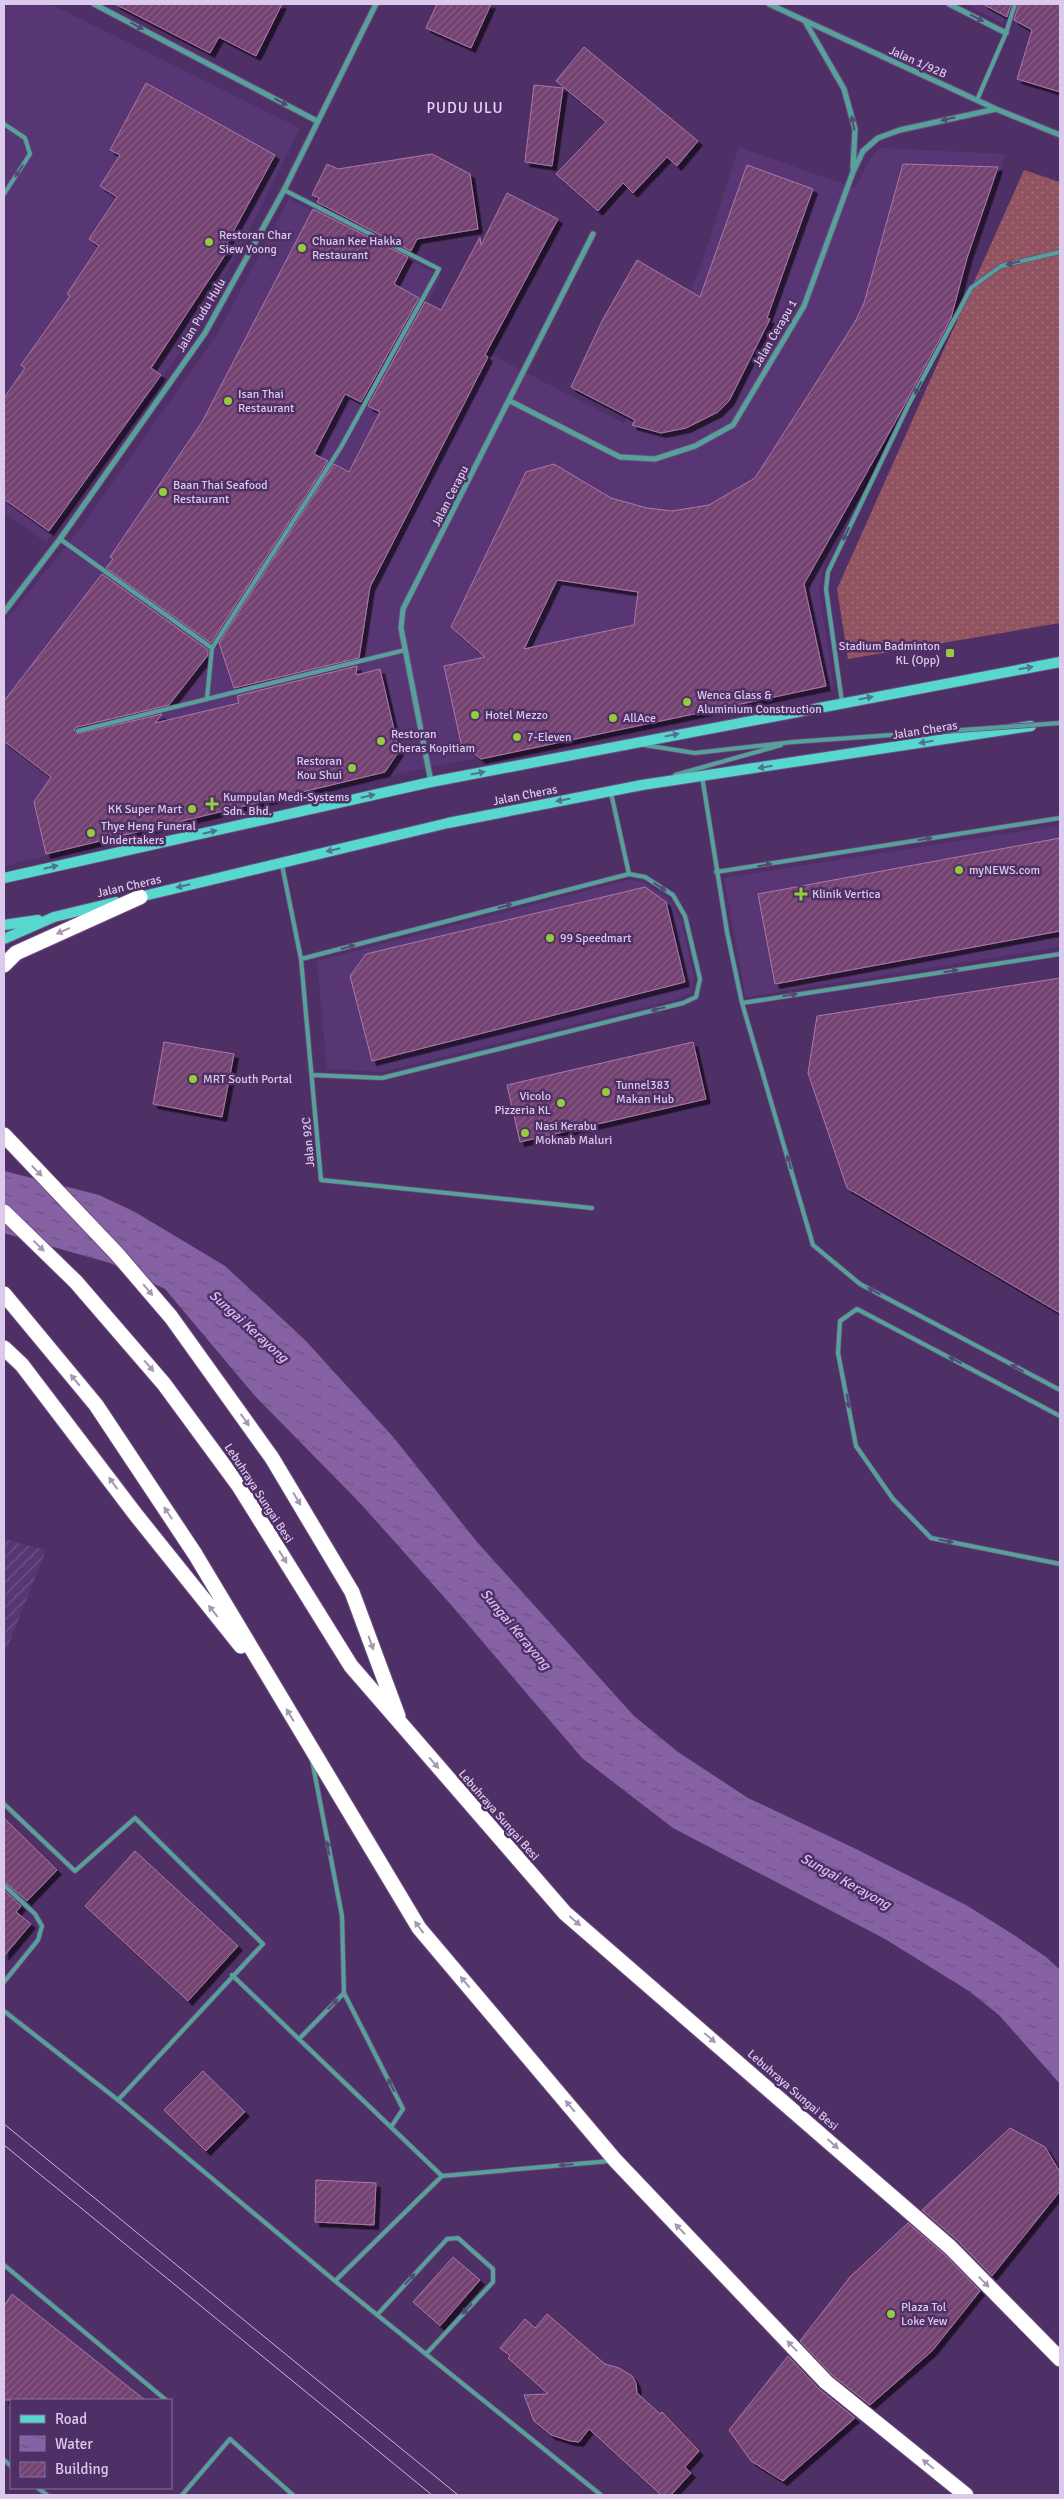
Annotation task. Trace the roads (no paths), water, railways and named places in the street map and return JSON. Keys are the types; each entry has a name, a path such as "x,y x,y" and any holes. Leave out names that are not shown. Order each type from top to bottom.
{"highway":[{"path":"4,965 16,953 140,897"},
{"path":"4,1135 118,1254 171,1317 272,1458 352,1592 402,1727"},
{"name":"Lebuhraya Sungai Besi","path":"4,1212 76,1282 164,1384 239,1486 351,1666 565,1913 950,2247 1060,2359"},
{"path":"4,1294 96,1405 195,1554 419,1928 615,2160 826,2382 966,2495"},
{"path":"4,1348 28,1372 136,1515 276,1691"}],"main road":[{"path":"6,874 430,782 1059,663"},
{"name":"Jalan Cheras","path":"4,939 54,917 448,823 642,785 1060,722"},
{"path":"4,925 54,917"}],"street":[{"path":"94,4 318,121"},
{"name":"Jalan Pudu Hulu","path":"4,612 60,540 205,333 284,190 376,4"},
{"name":"Jalan 1/92B","path":"769,4 996,109 1060,135"},
{"path":"949,4 1006,33"},
{"path":"806,22 844,89 855,128 853,172"},
{"name":"Jalan Cerapu 1","path":"510,400 620,457 655,459 695,446 733,424 804,306 853,172 863,151 878,138 900,130 996,109"},
{"name":"Jalan Cerapu","path":"430,782 401,628 403,609 593,234"}],"lane":[{"path":"977,100 1006,33 1015,4"},
{"path":"4,124 25,138 30,154 4,194"},
{"path":"208,698 212,648 341,446 439,268 284,190"},
{"path":"842,703 826,589 828,572 905,413 971,288 1001,266 1060,252"},
{"path":"60,540 212,648"},
{"path":"78,731 405,650"},
{"path":"632,743 695,753 793,742 1060,722"},
{"path":"642,785 793,742"},
{"path":"702,776 716,872 742,1002 813,1245 860,1284 1060,1390"},
{"path":"610,791 629,874"},
{"path":"716,872 1060,818"},
{"name":"Jalan 92C","path":"282,863 301,959 322,1180 592,1208"},
{"path":"301,959 629,874 645,876 673,894 685,916 700,980 696,997 682,1003 382,1078 312,1074"},
{"path":"742,1002 1060,954"},
{"path":"1060,1416 858,1309 840,1322 838,1353 856,1446 893,1499 931,1538 1060,1564"},
{"path":"309,1746 342,1916 344,1993 403,2109 390,2127"},
{"path":"4,1804 75,1871 135,1818 262,1944 118,2100"},
{"path":"4,1885 35,1914 42,1926 38,1940 4,1982"},
{"path":"232,1975 442,2176"},
{"path":"299,2039 344,1993"},
{"path":"4,2011 118,2100 335,2281 601,2495"},
{"path":"335,2281 442,2176 615,2160"},
{"path":"378,2315 447,2240 458,2238 493,2269 493,2282 426,2354"},
{"path":"4,2265 165,2399"},
{"path":"182,2495 230,2439 293,2495"}],"water":[{"name":"Sungai Kerayong","path":"4,1171 99,1195 135,1212 225,1266 305,1340 394,1438 477,1542 634,1716 678,1752 748,1798 856,1849 966,1905 1046,1957 1060,1970 1060,2084 999,2015 969,1991 885,1939 673,1828 582,1758 453,1607 360,1503 255,1396 165,1289 110,1263 4,1233"}],"tram line":[{"path":"4,2124 458,2495"},
{"path":"4,2145 432,2495"}],"place":[{"name":"Restoran Char Siew Yoong","path":"209,242"},
{"name":"Chuan Kee Hakka Restaurant","path":"302,248"},
{"name":"Isan Thai Restaurant","path":"228,401"},
{"name":"Baan Thai Seafood Restaurant","path":"163,492"},
{"name":"Stadium Badminton KL (Opp)","path":"950,653"},
{"name":"Wenca Glass & Aluminium Construction","path":"687,702"},
{"name":"Hotel Mezzo","path":"475,715"},
{"name":"AllAce","path":"613,718"},
{"name":"7-Eleven","path":"517,737"},
{"name":"Restoran Cheras Kopitiam","path":"381,741"},
{"name":"Restoran Kou Shui","path":"352,768"},
{"name":"Kumpulan Medi-Systems Sdn. Bhd.","path":"212,804"},
{"name":"KK Super Mart","path":"192,809"},
{"name":"Thye Heng Funeral Undertakers","path":"91,833"},
{"name":"myNEWS.com","path":"959,870"},
{"name":"Klinik Vertica","path":"801,894"},
{"name":"99 Speedmart","path":"550,938"},
{"name":"MRT South Portal","path":"193,1079"},
{"name":"Tunnel383 Makan Hub","path":"606,1092"},
{"name":"Vicolo Pizzeria KL","path":"561,1103"},
{"name":"Nasi Kerabu Moknab Maluri","path":"525,1133"},
{"name":"Plaza Tol Loke Yew","path":"891,2314"}],"district":[{"name":"PUDU ULU","path":"465,108"}]}
